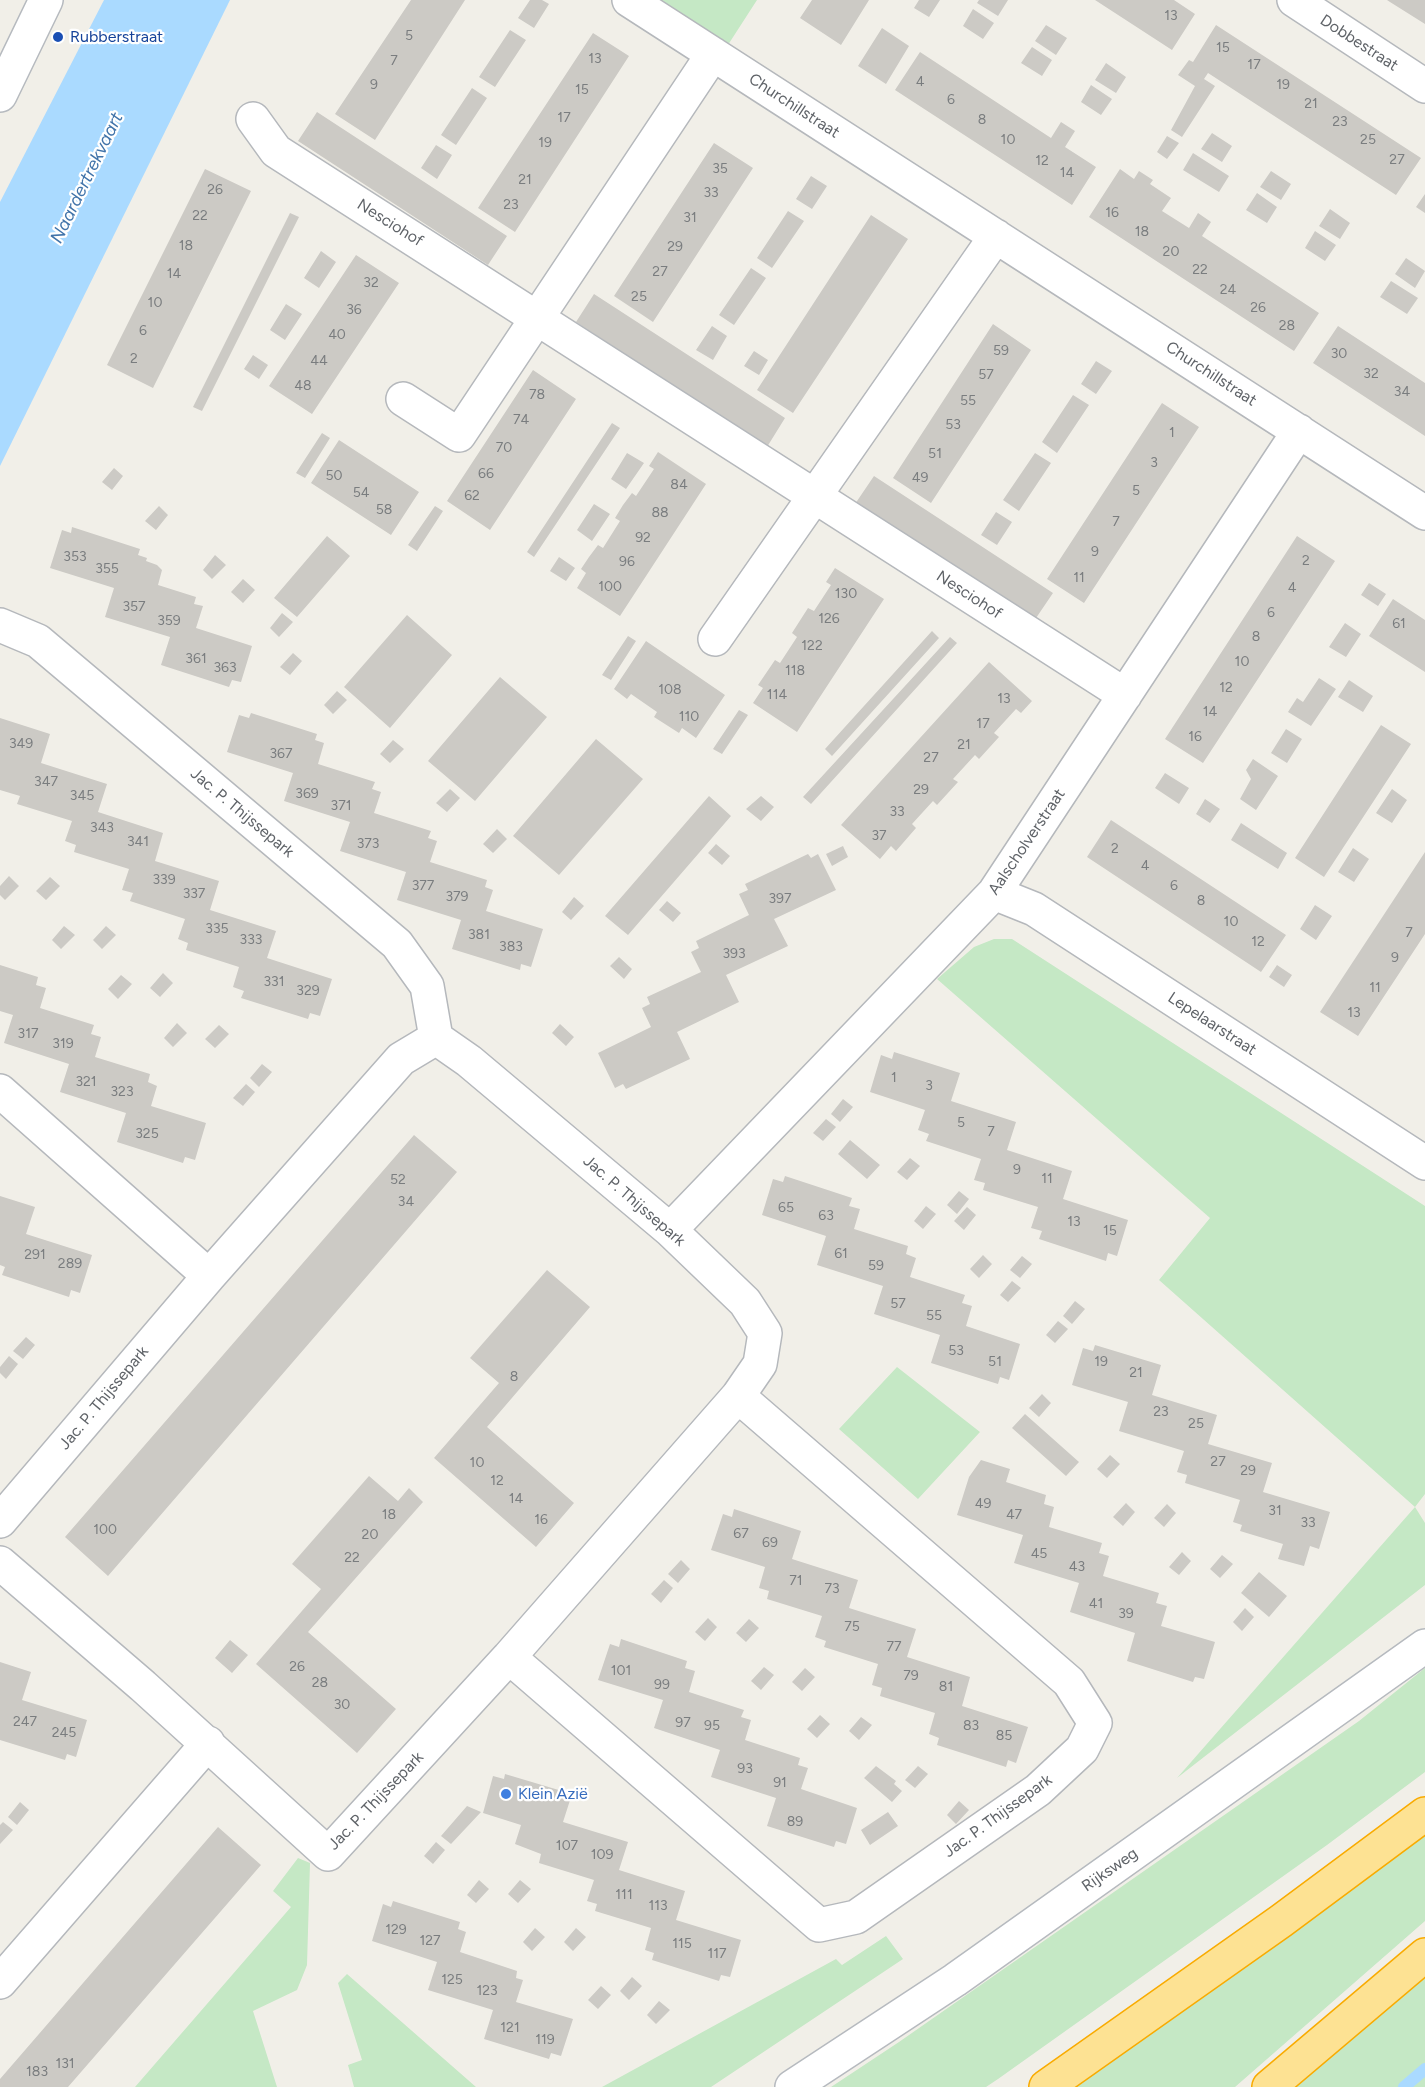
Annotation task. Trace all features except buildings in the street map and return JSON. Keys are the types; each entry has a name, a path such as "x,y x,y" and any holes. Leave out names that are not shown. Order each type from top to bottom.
{"highway":[{"path":"1046,2087 1281,1921 1425,1814"},
{"path":"1269,2087 1425,1955"}],"street":[{"path":"0,95 46,0"},
{"name":"Churchillstraat","path":"629,0 1425,513"},
{"name":"Dobbestraat","path":"1294,0 1425,87"},
{"path":"403,399 459,435 713,54"},
{"name":"Nesciohof","path":"253,119 276,151 1125,695"},
{"path":"715,639 813,495 996,236"},
{"name":"Aalscholverstraat","path":"670,1230 994,893 1299,431"},
{"name":"Jac. P. Thijssepark","path":"0,625 38,641 397,944 428,986 436,1038 469,1061 670,1230 745,1302 765,1333 760,1364 738,1396 509,1657 328,1854 208,1743 0,1563"},
{"name":"Lepelaarstraat","path":"994,893 1034,909 1425,1163"},
{"name":"Jac. P. Thijssepark","path":"0,1521 209,1276 401,1059 436,1038"},
{"path":"0,1091 209,1276"},
{"name":"Jac. P. Thijssepark","path":"509,1657 819,1925 856,1917 1038,1790 1082,1749 1095,1723 1068,1682 738,1396"},
{"name":"Rijksweg","path":"792,2087 965,1973 1425,1646"},
{"path":"0,1982 208,1743"}],"green space":[{"path":"652,0 757,0 726,48"},
{"path":"994,939 1012,939 1425,1206 1425,1494 1415,1507 1159,1280 1210,1218 937,979 974,947"},
{"path":"897,1367 980,1432 918,1499 839,1429"},
{"path":"1415,1507 1425,1523 1425,1585 1177,1778"},
{"path":"1425,1668 1425,1772 1327,1845 998,2079 986,2087 831,2087 1359,1721"},
{"path":"1425,1826 1425,1921 1235,2087 1066,2087"},
{"path":"298,1858 310,1863 307,1965 297,1990 253,2011 277,2087 135,2087 291,1907 273,1891"},
{"path":"886,1936 903,1959 711,2087 602,2087 836,1959 842,1965"},
{"path":"347,1974 476,2087 354,2087 348,2065 362,2060 338,1983"},
{"path":"1425,1976 1425,2087 1293,2087"}],"water":[{"name":"Naardertrekvaart","path":"104,0 230,0 0,466 0,202"}],"waterway":[{"path":"1404,2087 1425,2069"}],"place":[{"name":"Rubberstraat","path":"58,37"},
{"name":"Klein Azië","path":"506,1794"}]}
